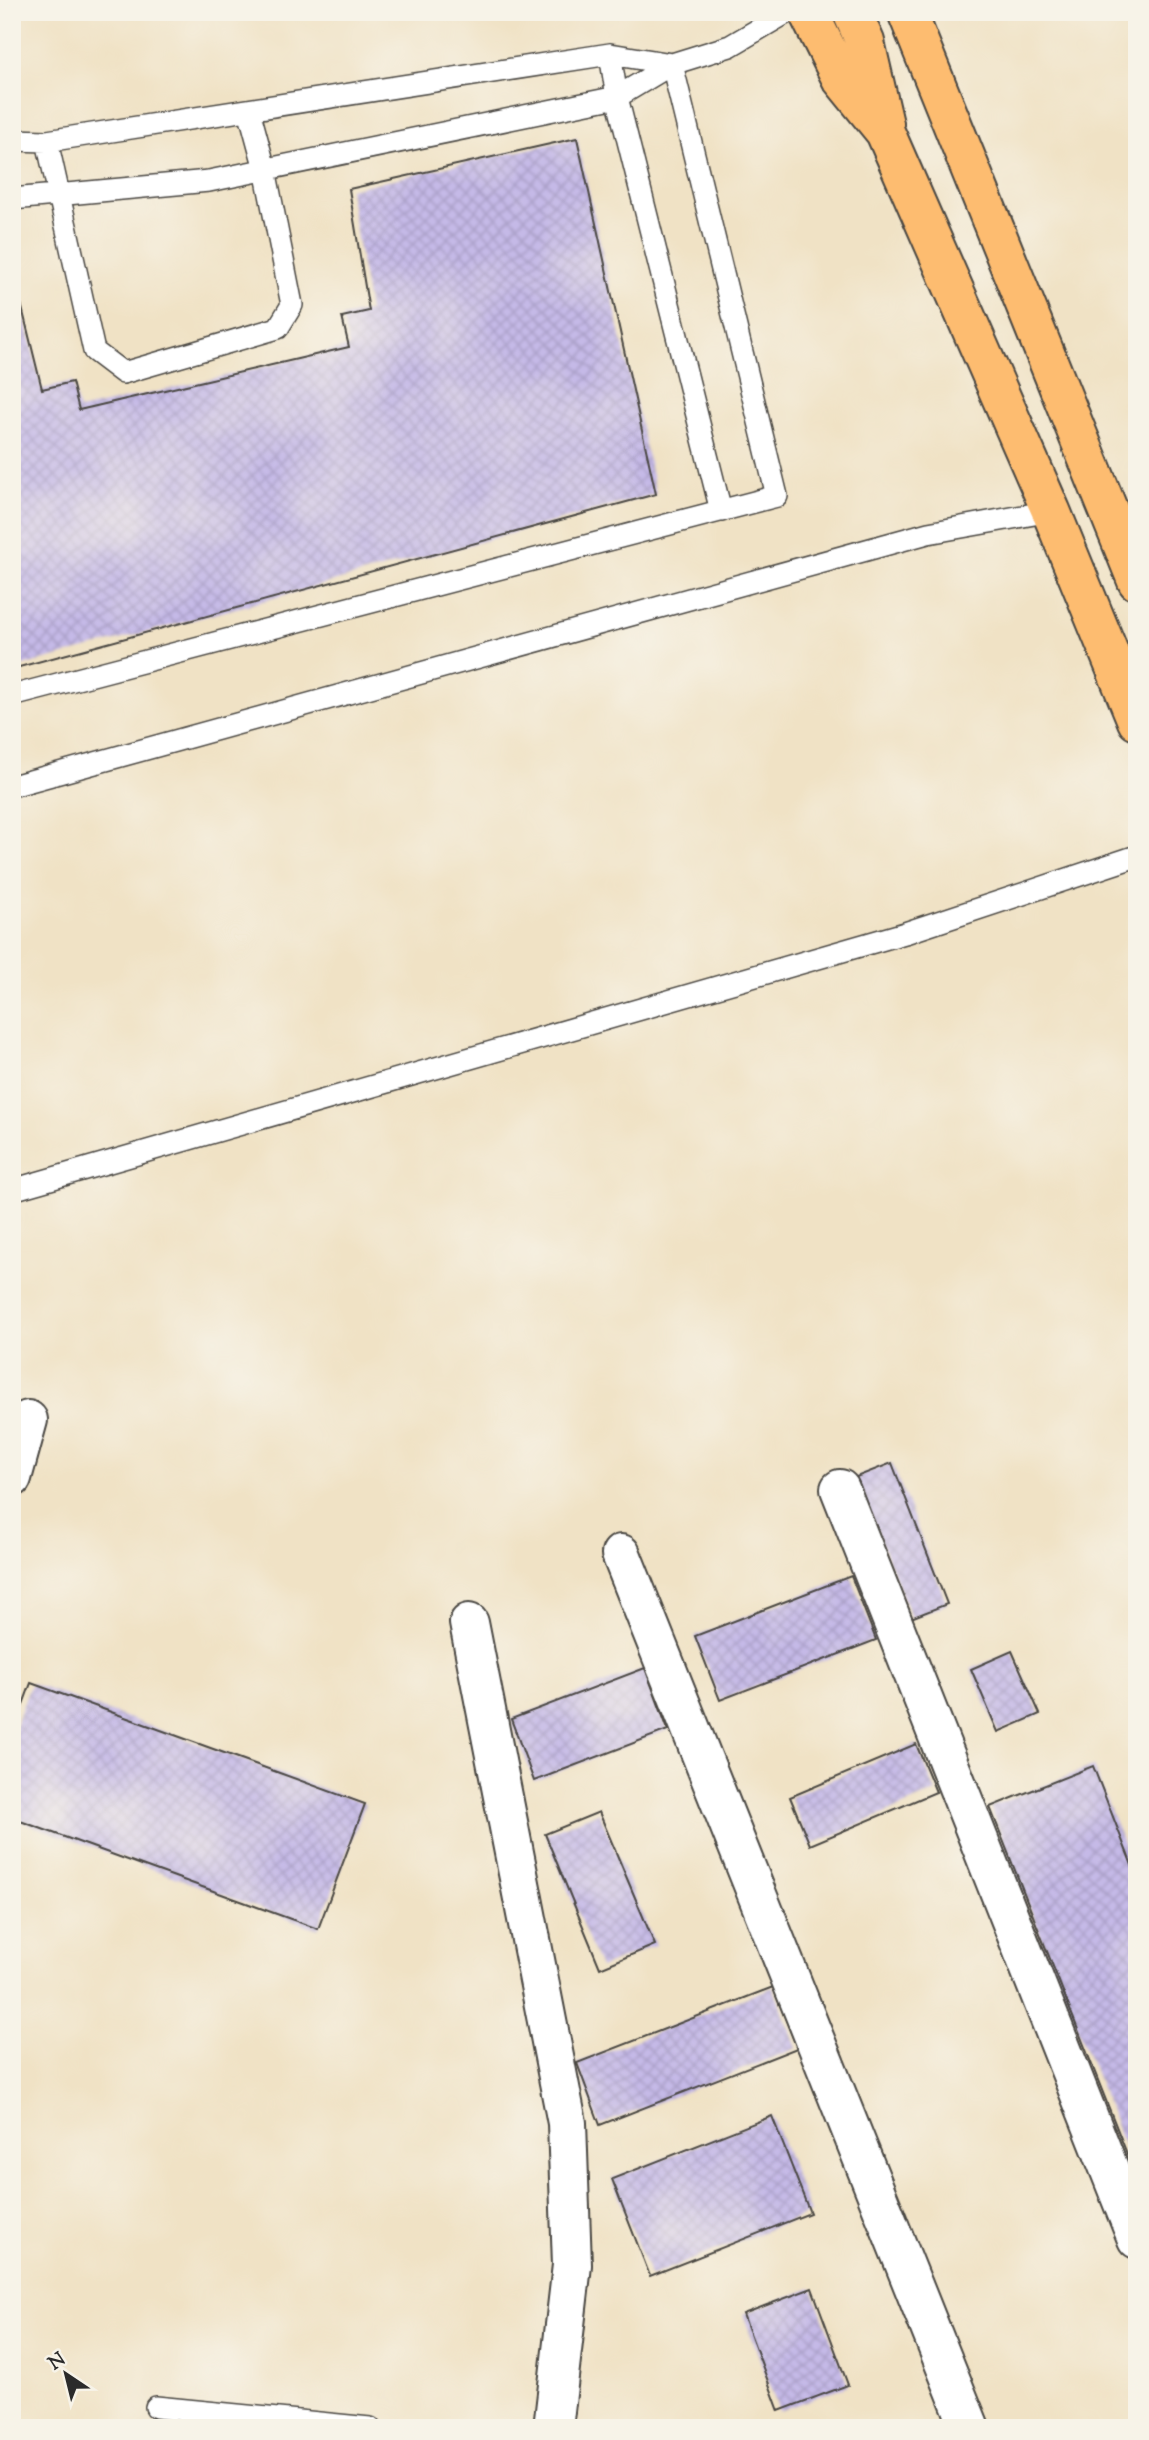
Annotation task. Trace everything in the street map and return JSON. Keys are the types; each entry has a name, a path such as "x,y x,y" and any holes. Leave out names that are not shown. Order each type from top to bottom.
{"main road":[{"path":"808,12 841,78 885,132"},
{"path":"907,12 1137,581"},
{"path":"859,27 885,132 1051,512 1137,721"}],"street":[{"path":"12,1478 28,1420"},
{"path":"840,1489 1137,2239"},
{"path":"621,1553 970,2428"},
{"path":"469,1623 567,2123 572,2265 553,2428"}],"lane":[{"path":"12,199 209,181 617,97 672,64 730,46 788,12"},
{"path":"12,140 47,141 610,54 672,64"},
{"path":"610,54 617,97 721,511"},
{"path":"12,696 777,496 672,64"},
{"path":"47,141 94,351 123,373 278,328 292,305 265,169 249,110"},
{"path":"12,786 928,533 1051,512"},
{"path":"12,1190 905,933 1137,856"},
{"path":"156,2407 370,2428"}],"building":[{"path":"577,138 656,494 12,669 12,267 42,389 72,382 79,410 349,347 342,317 369,311 349,189"},
{"path":"892,1463 947,1604 911,1618 856,1477"},
{"path":"851,1576 876,1640 720,1700 695,1636"},
{"path":"1012,1651 1040,1714 998,1732 971,1669"},
{"path":"645,1668 668,1730 534,1781 511,1719"},
{"path":"31,1683 365,1804 318,1929 12,1818 12,1734"},
{"path":"916,1744 936,1792 810,1845 790,1797"},
{"path":"1093,1766 1137,1878 1137,2179 990,1807"},
{"path":"599,1812 655,1945 600,1968 545,1834"},
{"path":"773,1987 797,2048 600,2125 577,2063"},
{"path":"772,2116 810,2213 650,2276 612,2179"},
{"path":"812,2288 848,2385 779,2411 743,2314"}]}
